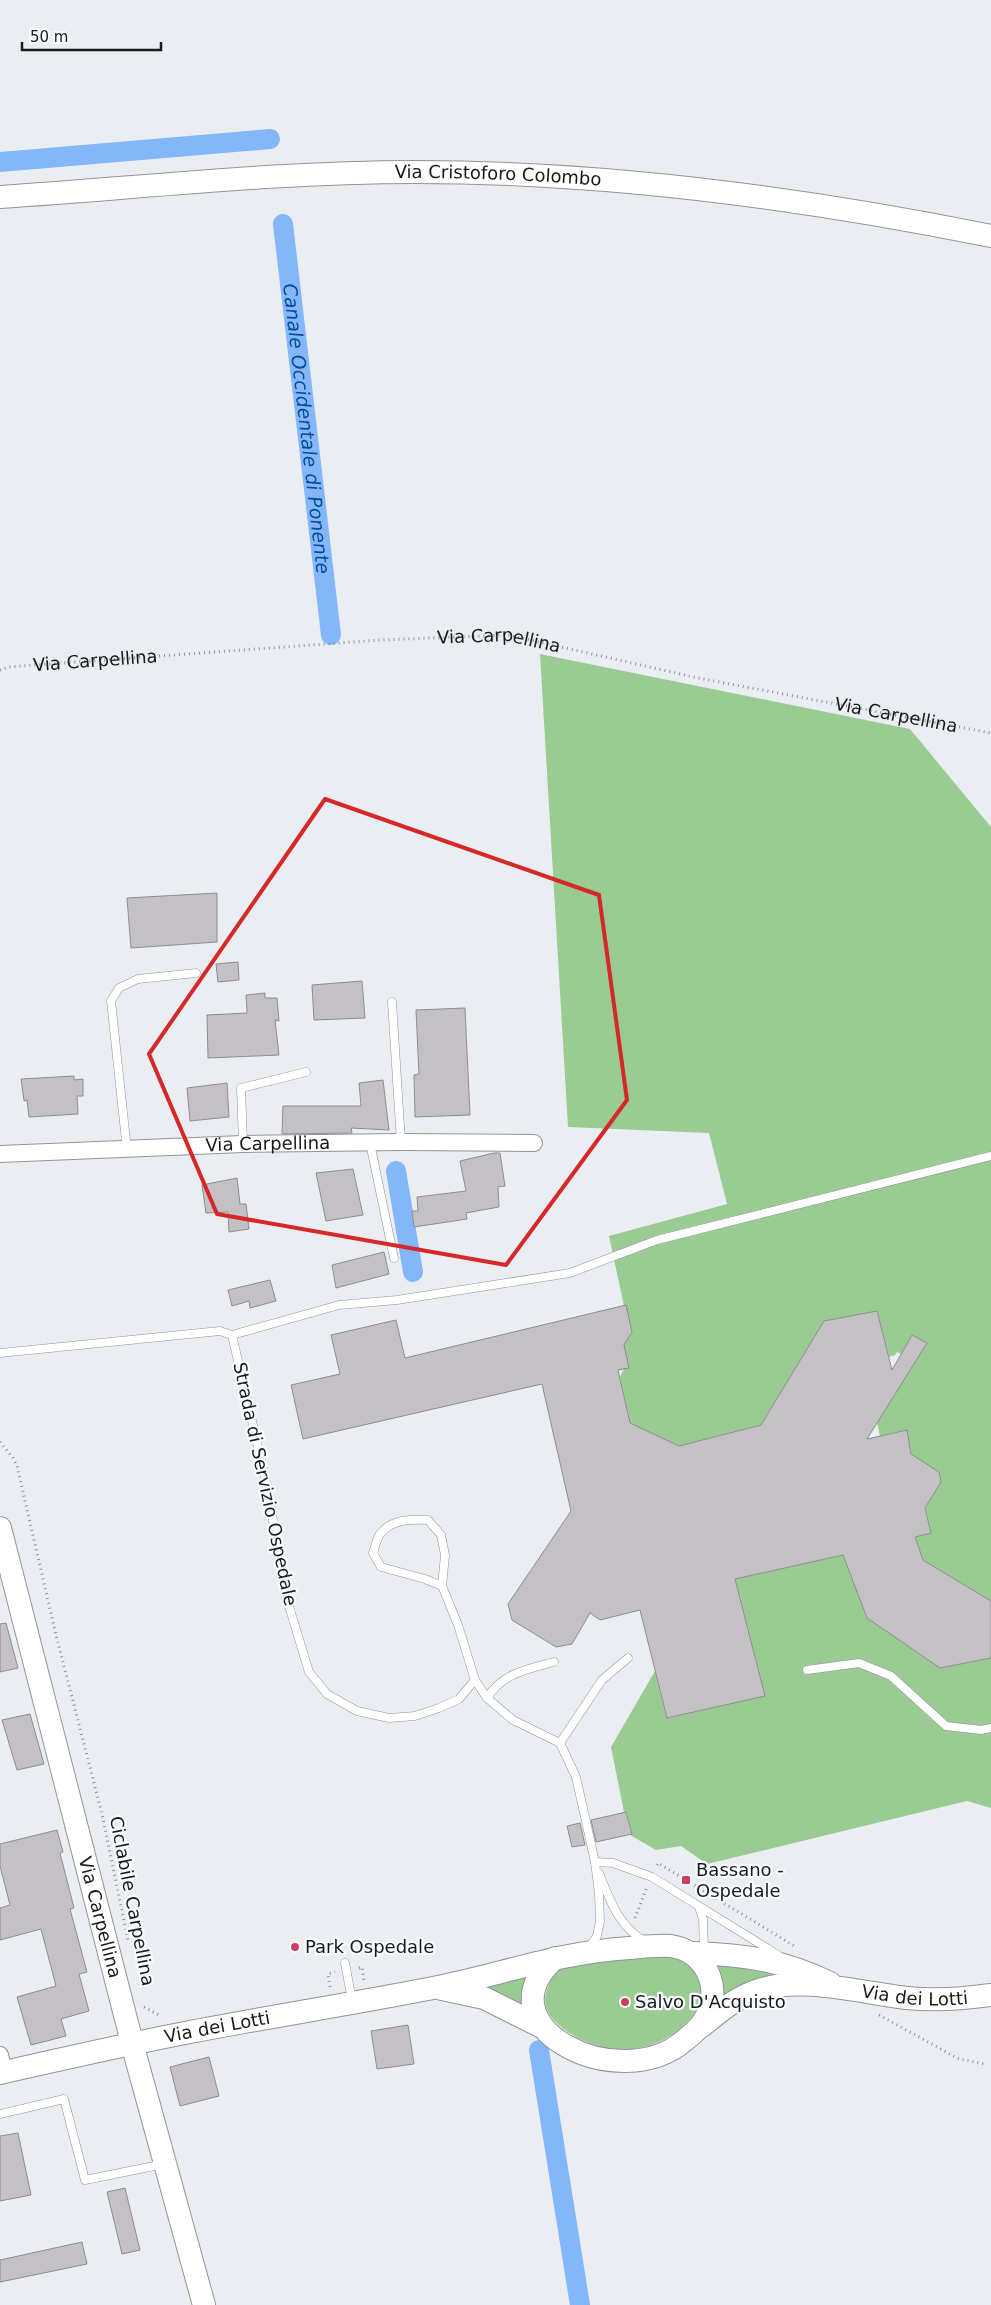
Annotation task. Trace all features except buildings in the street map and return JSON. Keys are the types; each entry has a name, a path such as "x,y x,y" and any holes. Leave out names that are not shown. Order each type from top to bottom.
{"street":[{"name":"Via Cristoforo Colombo","path":"0,197 295,174 416,172 549,176 682,187 782,200 906,219 991,236"},
{"name":"Via Carpellina","path":"0,1154 243,1144 534,1143"},
{"name":"Via Carpellina","path":"0,1528 6,1579 204,2305"},
{"name":"Via dei Lotti","path":"2,2067 436,1987 588,1951 670,1946 701,1957 743,1955 798,1968 838,1986"},
{"name":"Via dei Lotti","path":"701,1957 710,1978 712,1995 710,2010 701,2027"},
{"path":"542,2027 534,2008 535,1984 544,1968 555,1958"},
{"name":"Via dei Lotti","path":"436,1987 484,1998 542,2027 560,2043 581,2054 605,2061 631,2062 656,2058 678,2046 731,2002 757,1990 789,1986 838,1986 909,1998 957,2000 991,1994"}],"lane":[{"path":"128,1150 111,1001 119,988 138,979 196,973"},
{"path":"392,1002 402,1142"},
{"path":"243,1144 241,1088 306,1072"},
{"path":"370,1143 394,1258"},
{"path":"0,1353 220,1331 232,1335 339,1305 397,1300 570,1273 658,1240 991,1156"},
{"name":"Strada di Servizio Ospedale","path":"232,1335 268,1490 285,1593 308,1672 327,1694 357,1712 389,1718 415,1716 459,1699 475,1680"},
{"path":"442,1586 425,1579 381,1567 373,1552 380,1534 393,1524 409,1519 428,1520 441,1535 445,1555 442,1586 458,1625 475,1680 487,1698 513,1720 560,1743 576,1777 595,1862 600,1921 596,1936 588,1951"},
{"path":"560,1743 602,1680 628,1658"},
{"path":"487,1698 496,1685 507,1678 531,1668 554,1662"},
{"path":"807,1670 859,1663 891,1676 946,1726 981,1730 991,1728"},
{"path":"595,1862 612,1863 634,1869 652,1877 798,1968"},
{"path":"595,1862 610,1900 628,1929 641,1939 657,1947"},
{"path":"697,1905 703,1919 701,1957"},
{"path":"345,1966 353,2002"},
{"path":"0,2114 64,2099 85,2180 164,2164"}],"path":[{"name":"Via Carpellina","path":"0,670 8,667 380,640 508,635 698,678 991,733"},
{"name":"Ciclabile Carpellina","path":"0,1442 17,1466 56,1635 102,1814 129,1949"},
{"path":"331,1989 328,1974 345,1966 362,1967 365,1984 371,1986"},
{"name":"Ciclabile Carpellina","path":"139,2000 148,2010 167,2017"}],"highlighted area":[{"path":"325,799 599,895 627,1100 506,1265 217,1214 149,1054"}],"green space":[{"path":"540,654 910,729 991,827 991,1601 923,1560 915,1537 931,1531 925,1508 941,1482 939,1472 911,1454 905,1430 880,1436 877,1423 926,1343 912,1335 901,1354 897,1352 889,1357 877,1311 824,1321 761,1425 679,1446 630,1423 620,1377 624,1369 622,1348 632,1332 624,1306 609,1236 727,1204 709,1133 568,1127"},
{"path":"843,1555 867,1618 940,1668 991,1658 991,1808 967,1801 707,1864 681,1846 656,1850 630,1835 631,1831 627,1814 624,1812 611,1747 655,1671 666,1716 669,1718 761,1696 764,1693 735,1579"},
{"path":"632,1957 677,1959 686,1963 698,1974 701,1993 698,2007 680,2029 668,2038 639,2048 610,2049 576,2037 552,2018 545,1998 549,1984 557,1969"},
{"path":"717,1963 784,1972 721,2000 723,1984"},
{"path":"530,1974 527,2009 508,1997 468,1985"}],"waterway":[{"name":"Canale Occidentale di Ponente","path":"0,162 270,139"},
{"name":"Canale Occidentale di Ponente","path":"283,224 331,635"},
{"name":"Canale Occidentale di Ponente","path":"396,1171 413,1272"},
{"name":"Canale Occidentale di Ponente","path":"539,2050 580,2305"}],"place":[{"name":"Bassano - Ospedale","path":"686,1880"},
{"name":"Park Ospedale","path":"295,1947"},
{"name":"Salvo D'Acquisto","path":"625,2002"}]}
